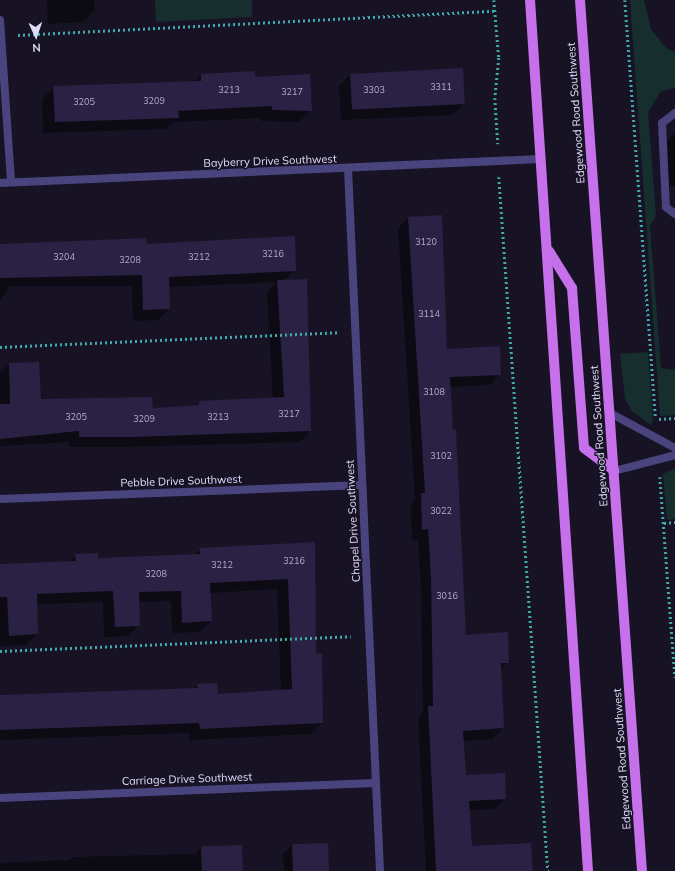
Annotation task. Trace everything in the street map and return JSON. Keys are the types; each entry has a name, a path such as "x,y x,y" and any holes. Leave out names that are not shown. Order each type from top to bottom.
{"main road":[{"path":"530,0 540,159 548,250 588,871"},
{"name":"Edgewood Road Southwest","path":"580,0 642,871"},
{"path":"548,250 572,288 584,448 614,471"}],"street":[{"path":"0,20 11,182"},
{"path":"675,113 662,123 666,207 675,214"},
{"name":"Bayberry Drive Southwest","path":"0,183 348,169 540,159"},
{"name":"Chapel Drive Southwest","path":"348,169 380,871"},
{"path":"610,413 675,448"},
{"path":"614,471 675,455"},
{"name":"Pebble Drive Southwest","path":"0,499 362,485"},
{"name":"Carriage Drive Southwest","path":"0,798 376,782"}],"path":[{"path":"494,0 499,58 495,98 548,871"},
{"path":"625,0 658,439"},
{"path":"1,36 494,11"},
{"path":"0,346 355,331"},
{"path":"656,419 675,418"},
{"path":"659,460 675,678"},
{"path":"663,523 675,522"},
{"path":"0,651 369,635"}],"green space":[{"path":"155,0 252,0 252,17 156,22"},
{"path":"630,0 644,0 651,29 666,48 675,52 675,88 661,91 648,112 656,216 650,226 661,368 675,370 675,415 665,416 660,416"},
{"path":"648,352 653,419 651,425 632,411 625,399 620,354"},
{"path":"675,468 675,519 667,520 663,474"}],"building":[{"path":"463,68 465,104 352,110 350,74"},
{"path":"255,71 255,77 310,74 312,111 272,110 272,106 178,111 179,118 55,122 53,86 201,81 201,74"},
{"path":"442,215 447,349 500,346 501,375 450,377 453,430 456,430 466,635 508,632 509,663 501,663 504,728 463,731 466,775 505,773 506,799 469,801 472,846 531,843 533,871 436,871 428,706 433,706 431,578 428,529 422,530 421,493 425,493 408,217"},
{"path":"295,236 296,271 169,277 170,309 143,310 142,275 0,278 0,244 146,238 147,244"},
{"path":"307,279 311,431 132,437 79,437 79,431 0,439 0,404 10,404 9,363 39,362 41,399 152,397 153,408 199,405 199,401 284,397 277,280"},
{"path":"315,542 316,654 322,653 323,723 200,729 199,723 0,730 0,695 198,688 197,684 217,683 218,694 292,689 288,579 210,583 212,621 182,623 181,591 139,592 140,626 115,627 113,591 37,594 38,634 9,636 7,597 0,597 0,564 76,561 75,554 98,553 98,558 200,554 199,548"},
{"path":"328,843 329,871 293,871 292,844"},
{"path":"242,845 243,871 202,871 201,846"}]}
